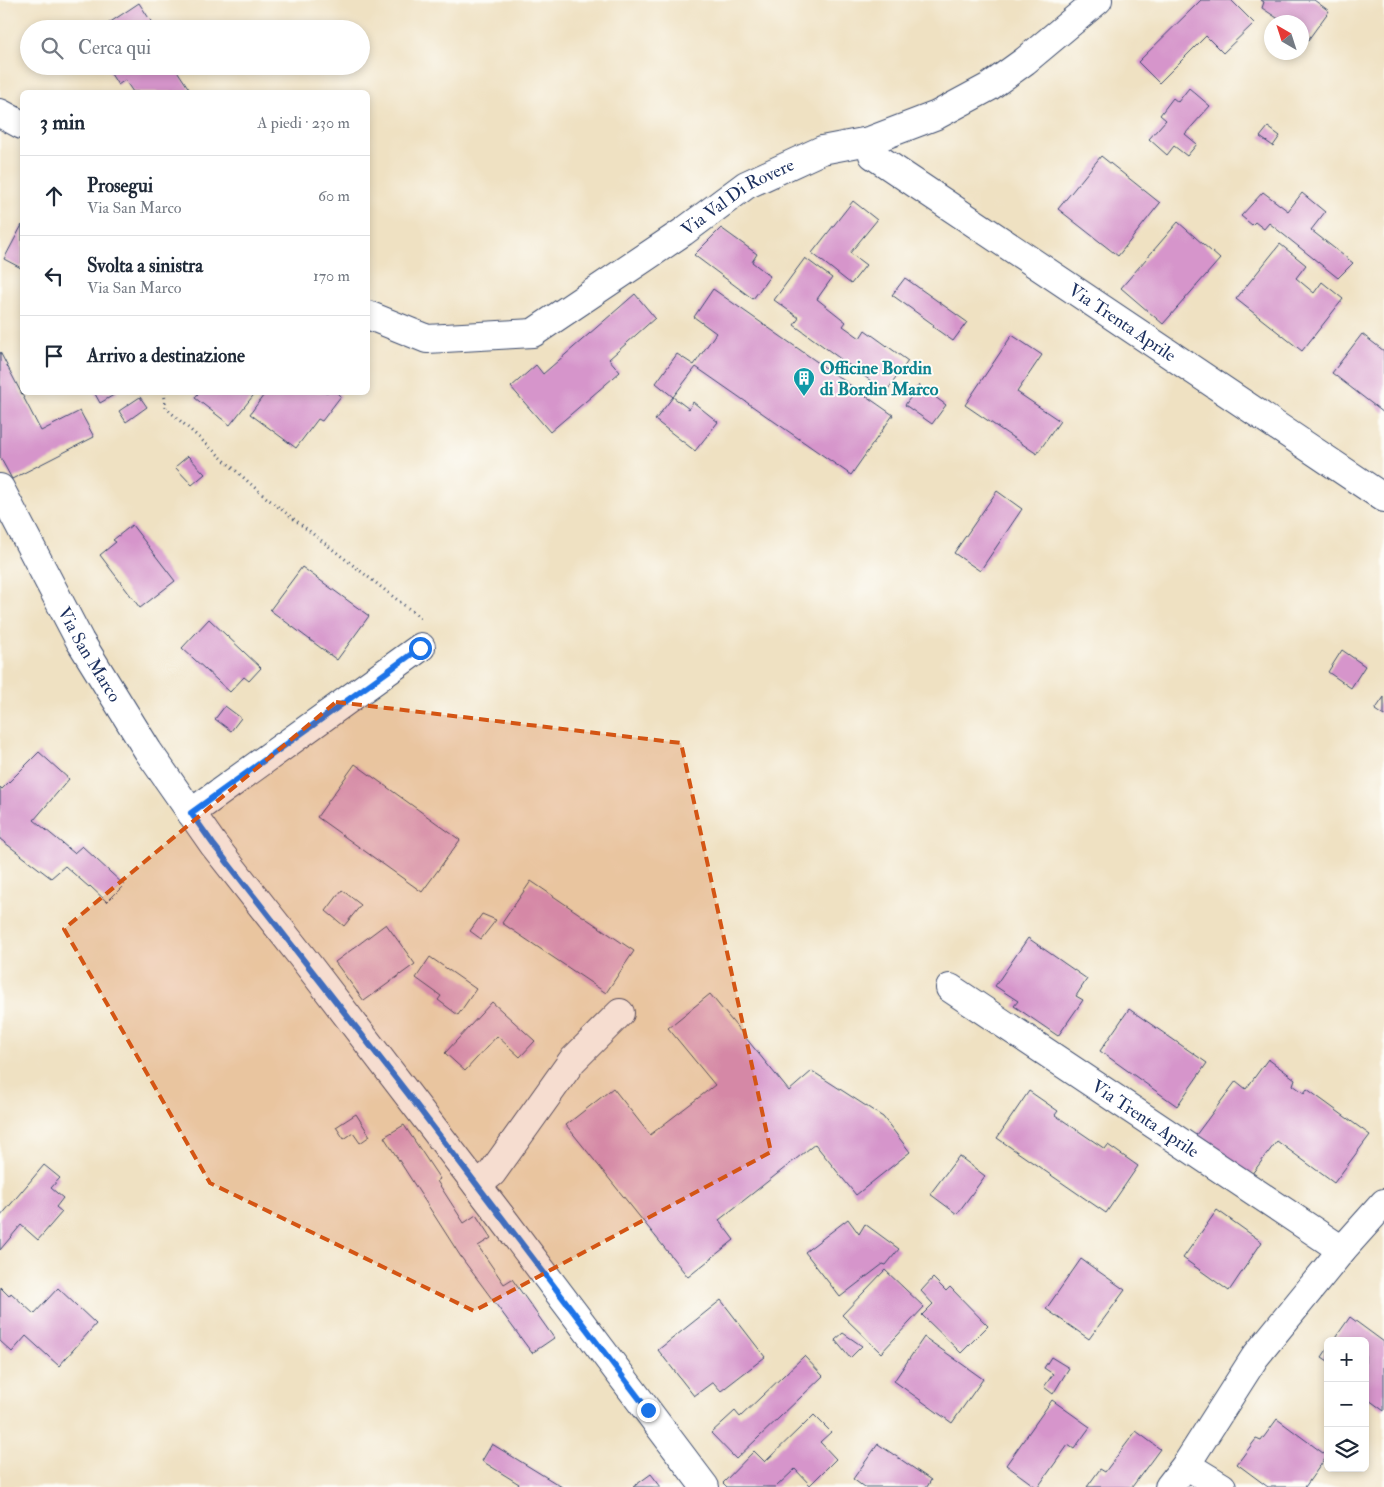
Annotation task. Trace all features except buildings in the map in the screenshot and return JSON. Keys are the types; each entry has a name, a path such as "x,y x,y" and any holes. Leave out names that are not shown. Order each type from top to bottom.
{"street":[{"name":"Via Val Di Rovere","path":"370,316 427,339 532,333 683,232 746,185 822,150 869,142 937,115 988,87 1025,61 1098,0"},
{"path":"0,113 20,124"},
{"name":"Via Trenta Aprile","path":"869,142 873,155 1384,498"},
{"name":"Via San Marco","path":"0,488 80,642 148,752 191,813 706,1487"},
{"path":"191,813 424,635"},
{"name":"Via Trenta Aprile","path":"950,988 1342,1250"},
{"path":"477,1185 492,1173 572,1062 620,1013"},
{"path":"1169,1487 1186,1465 1255,1357 1342,1250 1384,1203"},
{"path":"1186,1465 1222,1487"}],"path":[{"path":"164,395 166,408 424,635"}],"highlighted area":[{"path":"336,702 681,743 771,1152 474,1311 210,1183 64,929"}],"place":[{"name":"Officine Bordin di Bordin Marco","path":"804,397"}],"route":[{"path":"420,648 191,813 213,844 408,1094 648,1410"}]}
